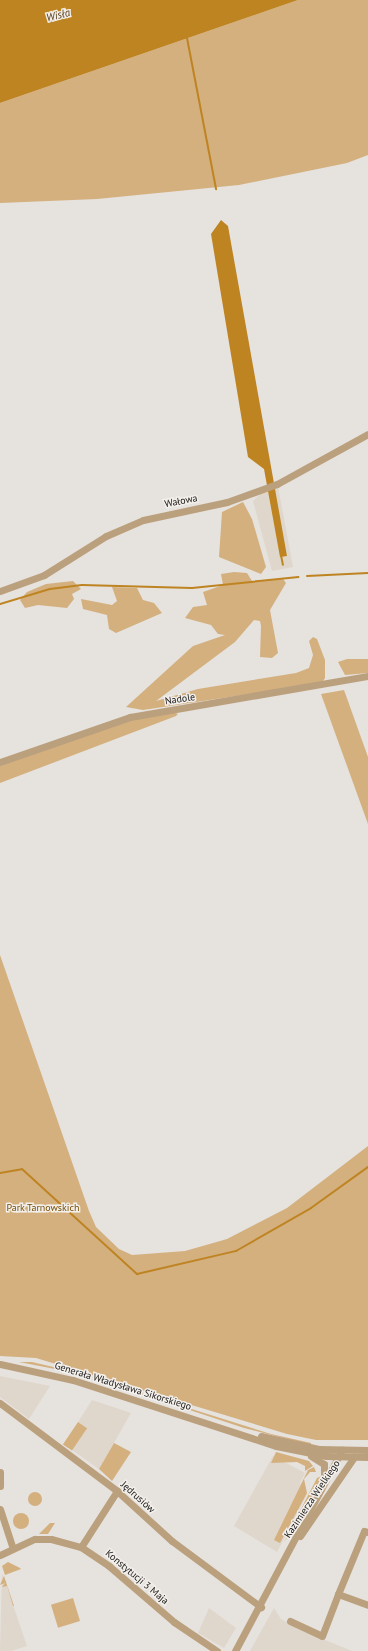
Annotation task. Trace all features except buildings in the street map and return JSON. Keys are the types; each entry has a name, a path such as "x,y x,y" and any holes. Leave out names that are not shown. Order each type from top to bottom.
{"street":[{"name":"Wałowa","path":"0,591 44,575 106,536 143,520 227,502 265,486 277,484 368,434"},
{"name":"Nadole","path":"0,762 130,717 368,676"},
{"name":"Generała Władysława Sikorskiego","path":"0,1364 73,1380 240,1432 292,1450 341,1454 368,1450"},
{"name":"Jędrusiów","path":"0,1403 117,1491 172,1541 261,1607"},
{"name":"Generała Władysława Sikorskiego","path":"240,1432 354,1457 368,1457"},
{"name":"Kazimierza Wielkiego","path":"292,1450 319,1459 326,1471 323,1485"},
{"path":"337,1478 341,1454"},
{"name":"Kazimierza Wielkiego","path":"235,1651 261,1607 323,1485 341,1454"},
{"name":"Kazimierza Wielkiego","path":"289,1552 337,1478 354,1457"},
{"path":"0,1472 0,1486"},
{"path":"81,1547 117,1491"},
{"path":"0,1509 12,1547"},
{"path":"290,1621 322,1636 364,1531 368,1532"},
{"name":"Konstytucji 3 Maja","path":"0,1555 12,1547 51,1538 81,1547 109,1566 174,1622 213,1650"},
{"path":"338,1594 368,1605"}],"shaded area":[{"path":"278,487 293,567 272,571 253,501 260,494"},
{"path":"0,1376 50,1386 29,1419 0,1397"},
{"path":"92,1400 131,1413 99,1469 72,1450 87,1428 78,1422"},
{"path":"273,1456 305,1473 300,1483 307,1494 277,1552 234,1526"},
{"path":"2,1573 27,1646 11,1651 0,1651"},
{"path":"209,1608 236,1628 224,1648 198,1633"},
{"path":"274,1608 281,1619 298,1629 352,1651 250,1651"}],"green space":[{"path":"298,0 368,0 368,155 347,163 239,185 97,199 0,203 0,103"},
{"path":"243,502 252,519 266,567 261,574 219,557 222,512"},
{"path":"234,572 247,573 252,581 283,579 286,583 270,610 278,653 272,658 260,657 261,626 260,621 254,620 235,642 156,701 198,689 296,673 309,668 313,655 309,641 313,637 317,639 325,660 325,678 322,683 143,710 126,707 193,646 225,635 218,634 211,625 185,618 193,607 207,605 203,592 223,585 221,574"},
{"path":"73,581 81,589 72,594 74,599 67,608 38,605 25,608 20,600 27,592 46,584"},
{"path":"112,587 137,588 143,600 154,603 162,613 116,633 109,629 107,615 83,609 81,599 112,605 117,601"},
{"path":"347,659 368,659 368,673 345,675 338,662"},
{"path":"344,690 368,757 368,824 321,694"},
{"path":"173,712 178,714 0,783 0,766 121,722"},
{"name":"Park Tarnowskich","path":"0,955 89,1211 96,1227 119,1249 132,1255 185,1251 227,1239 287,1208 368,1146 368,1440 316,1440 287,1434 36,1358 0,1356"},
{"path":"19,1362 32,1362 66,1370 55,1369"},
{"path":"90,1377 271,1434 311,1443 311,1445 244,1428"},
{"path":"78,1422 87,1428 72,1451 63,1444"},
{"path":"114,1443 131,1452 112,1481 99,1469"},
{"path":"276,1452 309,1461 313,1466 305,1471 305,1466 297,1462 271,1463"},
{"path":"314,1467 316,1472 310,1472 304,1479 307,1493 280,1543 274,1540 308,1470"},
{"path":"322,1476 307,1507 284,1542 317,1478"},
{"path":"35,1492 40,1494 42,1499 40,1504 35,1506 30,1504 28,1499 30,1494"},
{"path":"21,1513 27,1515 29,1521 27,1527 21,1529 15,1527 13,1521 15,1515"},
{"path":"50,1523 55,1523 48,1534 39,1534"},
{"path":"8,1562 21,1569 5,1575 2,1566"},
{"path":"4,1576 14,1606 7,1586 2,1587 5,1583 0,1585"},
{"path":"73,1598 80,1621 58,1628 51,1605"}],"water":[{"name":"Wisła","path":"0,0 298,0 0,103"},
{"path":"221,220 228,226 287,556 280,557 264,469 248,457 211,234"}],"waterway":[{"path":"187,38 216,189"},
{"path":"281,555 283,565"},
{"path":"307,576 368,573"},
{"path":"0,604 50,589 82,585 192,588 298,577"},
{"path":"0,1173 22,1169 137,1274 236,1251 311,1208 368,1167"}]}
